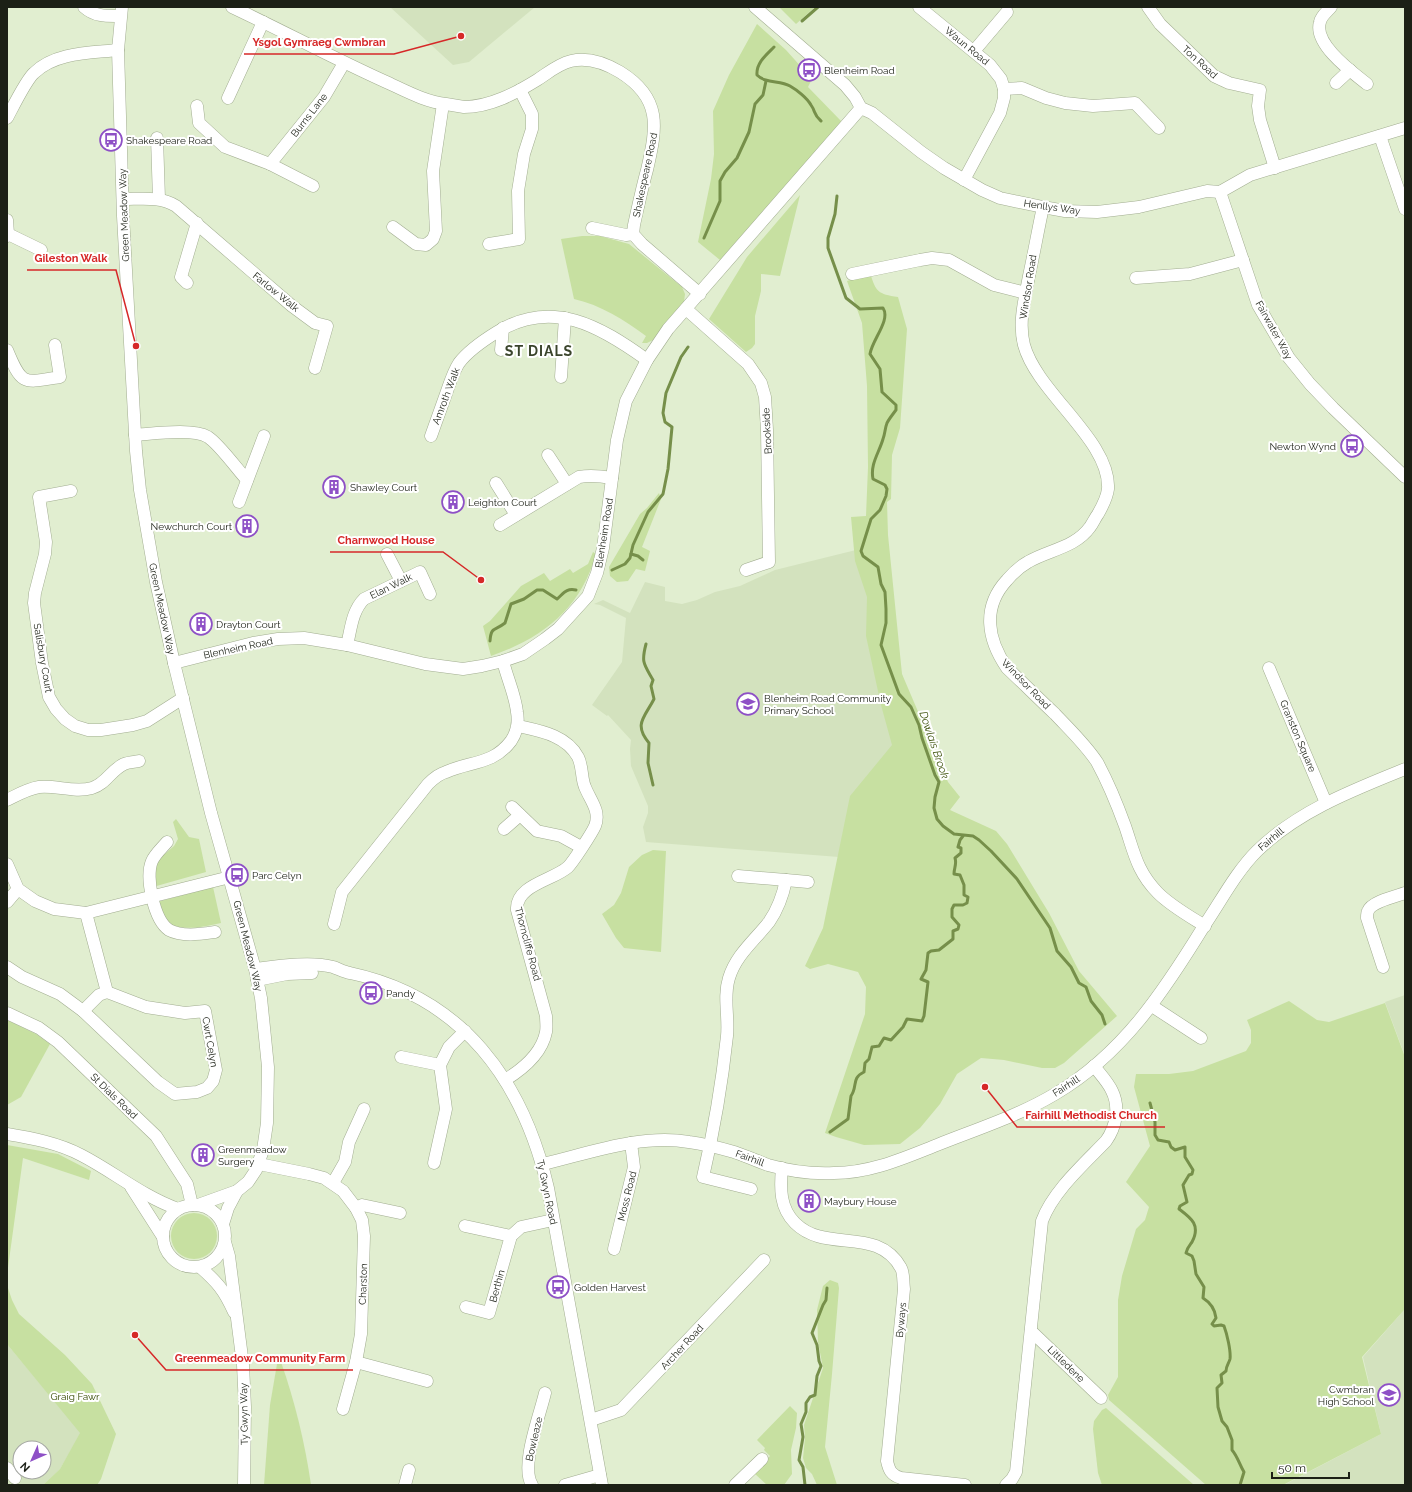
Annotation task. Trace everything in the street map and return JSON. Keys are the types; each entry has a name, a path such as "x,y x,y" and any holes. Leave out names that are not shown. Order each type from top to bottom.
{"street":[{"path":"84,7 90,12 100,16 121,12"},
{"name":"Shakespeare Road","path":"232,7 344,63 423,98 443,104 465,107 484,104 520,90 555,68 571,61 586,60 602,63 616,70 629,78 648,98 655,126 633,234"},
{"name":"Henllys Way","path":"755,7 845,85 855,97 861,108 872,113 922,152 964,180 1000,198 1043,208 1065,211 1097,212 1139,207 1207,191 1220,192 1250,175 1405,128"},
{"name":"Waun Road","path":"918,7 990,64 997,72 1004,89"},
{"name":"Ton Road","path":"1148,7 1160,24 1214,76 1228,84 1260,90 1258,106 1260,120 1275,168"},
{"path":"1331,7 1319,23 1319,31 1326,46 1350,70 1367,84"},
{"name":"Green Meadow Way","path":"121,12 118,50 123,199 135,435 140,490 147,534 174,663 211,813 256,975 261,998 268,1067 267,1124 259,1164 253,1176 237,1191 228,1208 223,1224"},
{"path":"974,51 1007,12"},
{"path":"228,98 263,22"},
{"path":"7,118 33,73 48,64 72,55 118,50"},
{"name":"Burns Lane","path":"270,164 324,97 344,63"},
{"path":"1336,83 1350,70"},
{"path":"964,180 1000,113 1004,98 1004,89 1022,88 1046,98 1065,103 1093,106 1135,103 1159,128"},
{"path":"489,244 519,239 518,191 524,154 532,129 532,114 520,90"},
{"path":"393,227 416,244 426,245 433,239 436,231 433,171 443,104"},
{"path":"197,106 200,123 225,147 270,164 313,186"},
{"name":"Blenheim Road","path":"174,663 253,643 278,639 304,638 347,645 425,664 468,668 503,661 522,654 545,640 558,629 588,596 597,573 603,548 617,440 626,401 646,360 668,329 861,108"},
{"path":"1380,136 1405,209"},
{"path":"157,138 159,199"},
{"name":"Fairwater Way","path":"1220,192 1258,305 1289,358 1310,384 1333,408 1405,476"},
{"name":"Farlow Walk","path":"123,199 159,199 168,201 176,206 292,306 315,323 326,326 315,368"},
{"name":"Windsor Road","path":"1043,208 1022,316 1022,333 1024,344 1028,357 1042,380 1082,430 1100,456 1106,474 1108,489 1101,509 1090,528 1076,540 1064,547 1028,562 1016,570 996,594 990,615 993,643 1007,668 1083,742 1091,753 1113,796 1138,866 1150,884 1169,902 1204,926"},
{"path":"7,220 8,235 41,250"},
{"path":"187,283 181,277 197,223"},
{"path":"592,228 626,235 633,234 642,244 700,294"},
{"path":"852,274 932,258 949,260 994,285 1026,293"},
{"path":"1136,278 1190,274 1243,260"},
{"name":"Brookside","path":"686,309 748,364 761,383 765,398 768,440 769,562 746,570"},
{"name":"Amroth Walk","path":"431,436 454,373 460,362 488,337 503,328 533,317 548,316 564,318 595,327 625,344 646,360"},
{"path":"561,377 564,318"},
{"path":"501,350 503,328"},
{"path":"7,350 15,369 20,376 33,382 60,377 55,345"},
{"path":"135,435 178,432 205,435 213,441 247,480"},
{"path":"239,502 264,436"},
{"path":"548,454 567,484"},
{"path":"500,525 579,477 587,475 612,478"},
{"path":"496,483 516,515"},
{"name":"Salisbury Court","path":"71,491 39,497 46,542 45,554 35,592 34,603 42,663 49,697 56,709 65,719 76,726 88,730 133,726 147,721 183,698"},
{"path":"387,554 401,581"},
{"name":"Elan Walk","path":"347,645 354,615 358,605 364,599 420,572 430,594"},
{"path":"334,924 342,892 428,784 444,772 486,760 497,755 506,747 515,735 518,726 518,712 503,661"},
{"name":"Granston Square","path":"1269,668 1326,803"},
{"name":"Thorncliffe Road","path":"505,1080 524,1066 534,1056 546,1032 546,1016 517,910 518,901 530,888 541,881 557,875 568,867 595,826 596,815 595,805 584,785 583,770 578,757 560,738 518,726"},
{"path":"7,800 29,789 40,787 81,790 90,789 98,786 125,764 139,761"},
{"name":"Fairhill","path":"543,1164 631,1143 652,1140 668,1140 710,1146 782,1168 801,1172 847,1173 882,1166 975,1131 1033,1106 1056,1093 1094,1066 1134,1027 1167,985 1229,887 1255,853 1289,825 1326,803 1405,769"},
{"path":"504,829 516,811 537,831 561,836 581,847"},
{"path":"167,842 157,853 152,862 150,872 150,885 157,914 168,929 178,933 200,934 215,932"},
{"path":"7,864 18,889 35,901 54,909 86,913 230,877"},
{"path":"738,876 808,882"},
{"path":"751,1189 704,1177 719,1098 727,1034 726,991 728,979 740,955 769,922 783,895 786,880"},
{"path":"7,902 18,889"},
{"path":"1383,967 1367,918 1368,911 1372,905 1378,902 1405,893"},
{"path":"83,1012 99,994 107,992 86,913"},
{"name":"Cwrt Celyn","path":"7,967 22,977 60,994 83,1012 158,1082 175,1094 197,1092 207,1088 213,1081 216,1070 205,1011 185,1013 146,1007 107,992"},
{"name":"Ty Gwyn Road","path":"256,975 308,973 331,975 342,972 371,978 412,994 431,1006 464,1031 490,1057 520,1107 543,1164 601,1480"},
{"path":"1152,1006 1201,1038"},
{"name":"St Dials Road","path":"7,1013 39,1028 58,1042 156,1136 187,1184 195,1205"},
{"path":"434,1163 446,1109 440,1065 449,1047 464,1031"},
{"path":"401,1057 440,1065"},
{"path":"1006,1485 1016,1472 1042,1221 1054,1197 1106,1141 1112,1133 1115,1124 1116,1103 1112,1090 1094,1066"},
{"path":"333,1183 345,1162 348,1142 364,1109"},
{"path":"7,1134 41,1141 80,1154 130,1186 159,1202 178,1209"},
{"name":"Moss Road","path":"614,1249 634,1167 631,1143"},
{"name":"Charston","path":"259,1164 324,1178 343,1191 356,1208 362,1220 364,1236 361,1334 356,1362 343,1409"},
{"name":"Byways","path":"782,1168 782,1200 789,1217 800,1227 809,1234 820,1237 875,1245 888,1252 902,1269 904,1289 887,1461 889,1470 894,1476 901,1478 965,1485"},
{"path":"130,1186 163,1237"},
{"name":"Green Meadow Way","path":"195,1205 237,1191"},
{"path":"195,1205 209,1208 217,1215 223,1224 225,1242 223,1249 213,1261 200,1267 191,1267 182,1265 168,1254 164,1246 164,1229 167,1221 178,1209 195,1205"},
{"path":"356,1208 362,1205 400,1213"},
{"path":"465,1226 511,1236 521,1227 553,1220"},
{"name":"Berthin","path":"466,1307 489,1313 511,1236"},
{"path":"225,1242 230,1256 237,1319"},
{"name":"Archer Road","path":"591,1420 621,1410 764,1260"},
{"path":"200,1267 222,1288 237,1319"},
{"name":"Ty Gwyn Way","path":"237,1319 243,1365 244,1485"},
{"name":"Littledene","path":"1031,1331 1101,1398"},
{"path":"356,1362 427,1381"},
{"name":"Bowleaze","path":"532,1485 528,1480 528,1456 546,1393"},
{"path":"735,1485 762,1459"},
{"path":"405,1485 409,1470"},
{"path":"565,1485 601,1480"}],"shaded area":[{"path":"390,7 535,7 469,62 453,65"},
{"name":"Blenheim Road Community Primary School","path":"856,550 884,611 913,713 839,857 646,842 643,827 648,813 648,806 631,766 631,740 608,715 607,716 592,705 622,662 626,618 600,605 594,604 603,600 630,613 645,582 665,587 665,601 682,604 697,600 715,592 740,586 775,570"},
{"path":"1405,995 1405,1056 1385,1002"},
{"name":"Cwmbran High School","path":"1405,1309 1405,1485 1284,1485 1381,1434 1363,1357"},
{"path":"7,1344 81,1433 60,1469 52,1477 52,1440 12,1440 12,1480 48,1480 43,1485 7,1485"}],"green space":[{"path":"779,7 815,7 796,24"},
{"path":"757,24 786,50 812,79 808,87 842,122 720,260 698,242 711,179 714,154 713,111 729,75"},
{"path":"800,195 780,276 761,274 761,291 755,316 755,344 746,352 709,319 747,257"},
{"path":"582,236 600,236 629,244 682,287 685,294 684,302 653,340 647,343 642,343 646,336 629,324 603,309 574,299 561,239"},
{"path":"870,273 876,288 879,291 886,295 898,297 907,329 900,428 892,455 891,499 887,502 888,535 902,674 948,782 960,797 950,810 996,831 1007,844 1049,913 1079,971 1117,1016 1064,1063 1055,1068 1042,1068 1004,1060 981,1058 957,1074 940,1104 920,1128 900,1144 864,1145 825,1133 865,1014 866,987 858,972 828,964 810,969 805,966 823,928 850,796 892,745 881,705 866,636 867,597 855,561 851,517 866,516 868,467 867,386 862,323 847,281"},
{"path":"659,493 661,499 642,547 650,551 645,571 636,569 628,581 617,582 610,576 609,567 640,514"},
{"path":"593,552 596,554 589,573 581,590 570,605 543,630 510,649 491,656 483,626 490,621 521,586 544,573 550,581 570,569 573,573 588,564"},
{"path":"176,819 189,837 199,839 206,872 153,887 152,873 158,860 174,846 178,839 173,822"},
{"path":"653,850 666,851 661,952 624,948 616,938 602,914 614,905 621,893 629,867 642,855"},
{"path":"213,887 221,923 188,928 168,924 157,902"},
{"path":"1289,1001 1317,1020 1329,1022 1385,1003 1405,1057 1405,1309 1362,1357 1381,1434 1283,1485 1206,1485 1109,1400 1108,1395 1118,1377 1118,1300 1122,1276 1136,1229 1145,1220 1149,1207 1126,1182 1150,1146 1134,1087 1136,1074 1169,1074 1193,1071 1246,1051 1251,1043 1251,1030 1247,1020"},
{"path":"7,1020 36,1034 50,1044 21,1097 7,1105"},
{"path":"7,1145 58,1154 91,1171 89,1180 23,1158 7,1275"},
{"path":"194,1213 207,1217 213,1223 217,1236 213,1249 207,1255 194,1259 181,1255 175,1249 171,1236 175,1223 181,1217"},
{"path":"830,1280 838,1283 839,1288 825,1447 837,1485 817,1485 812,1474 806,1468 803,1458 805,1438 804,1425 823,1368 818,1342 817,1310 823,1286"},
{"name":"Graig Fawr","path":"7,1285 19,1314 65,1355 92,1384 116,1434 101,1479 97,1485 43,1485 48,1480 52,1480 52,1477 60,1469 80,1433 7,1344"},
{"path":"281,1362 299,1423 311,1485 264,1485 270,1405 277,1364"},
{"path":"790,1406 797,1413 796,1428 791,1450 792,1474 784,1485 767,1485 754,1473 770,1456 757,1440"},
{"path":"1106,1408 1194,1485 1102,1485 1098,1473 1093,1429 1094,1421 1102,1410"}],"waterway":[{"name":"Dowlais Brook","path":"802,21 818,7"},
{"name":"Dowlais Brook","path":"774,47 760,63 757,75 765,80 786,84 796,90 809,102 817,117 821,121"},
{"path":"704,238 720,201 720,181 725,172 737,158 749,132 755,104 763,95 766,81"},
{"name":"Dowlais Brook","path":"837,196 835,214 828,238 828,248 846,298 860,309 883,308 885,318 871,348 870,354 880,369 882,392 896,405 896,410 887,423 884,437 875,459 872,474 873,479 885,485 887,489 886,496 880,510 871,519 861,551 863,556 878,567 881,584 885,592 886,623 881,645 899,694 911,707 919,725 922,738 935,775 939,782 934,808 937,819 943,826 954,834 973,836 979,840 1017,879 1050,928 1057,951 1071,967 1079,983 1086,987 1091,1001 1102,1015 1105,1024"},
{"path":"612,570 625,564 630,558 633,545 648,512 663,494 668,469 672,427 665,422 663,413 666,393 681,357 688,347"},
{"path":"631,554 638,556 643,560"},
{"path":"490,641 491,633 494,629 505,623 511,604 524,599 537,590 543,590 557,599 567,590 576,590"},
{"path":"646,644 644,663 653,680 651,686 654,699 644,716 641,725 644,736 649,743 648,763 653,785"},
{"path":"830,1132 848,1119 851,1096 856,1080 857,1077 864,1072 865,1063 869,1059 872,1047 879,1046 884,1038 891,1040 903,1027 907,1019 922,1021 924,1016 928,982 921,979 926,970 928,953 939,950 953,939 953,931 958,929 959,925 952,917 952,909 954,905 963,905 967,903 968,897 964,895 964,885 960,875 954,874 956,862 955,858 961,853 961,848 958,847 963,836"},
{"name":"Dowlais Brook","path":"1150,1103 1155,1122 1155,1135 1158,1140 1169,1142 1171,1147 1175,1150 1185,1147 1185,1157 1193,1170 1192,1174 1189,1175 1183,1185 1187,1202 1180,1206 1179,1209 1191,1219 1195,1226 1195,1236 1186,1253 1192,1256 1196,1274 1204,1287 1203,1298 1214,1309 1216,1318 1212,1324 1214,1326 1224,1326 1227,1338 1230,1359 1226,1371 1221,1375 1222,1383 1217,1388 1218,1407 1222,1421 1227,1427 1232,1440 1232,1450 1244,1472 1240,1485"},
{"path":"805,1485 803,1467 799,1460 803,1437 801,1424 806,1412 806,1403 810,1397 815,1395 817,1376 821,1366 817,1345 812,1333 826,1300 827,1288"}],"place":[{"name":"Ysgol Gymraeg Cwmbran","path":"461,36"},
{"name":"Blenheim Road","path":"809,70"},
{"name":"Shakespeare Road","path":"111,140"},
{"name":"Gileston Walk","path":"136,346"},
{"name":"Newton Wynd","path":"1352,446"},
{"name":"Shawley Court","path":"334,487"},
{"name":"Leighton Court","path":"453,502"},
{"name":"Newchurch Court","path":"247,526"},
{"name":"Charnwood House","path":"481,580"},
{"name":"Drayton Court","path":"201,624"},
{"name":"Blenheim Road Community Primary School","path":"748,704"},
{"name":"Parc Celyn","path":"237,875"},
{"name":"Pandy","path":"371,993"},
{"name":"Fairhill Methodist Church","path":"985,1087"},
{"name":"Greenmeadow Surgery","path":"203,1155"},
{"name":"Maybury House","path":"809,1201"},
{"name":"Golden Harvest","path":"558,1287"},
{"name":"Greenmeadow Community Farm","path":"135,1335"},
{"name":"Cwmbran High School","path":"1389,1395"}],"district":[{"name":"ST DIALS","path":"539,351"}]}
